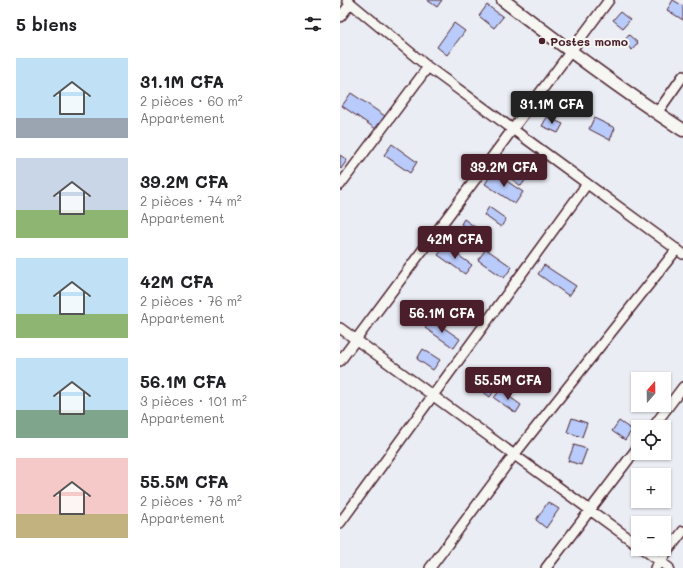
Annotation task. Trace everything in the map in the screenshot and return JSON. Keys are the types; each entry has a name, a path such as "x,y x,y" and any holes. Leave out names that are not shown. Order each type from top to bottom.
{"street":[{"path":"503,0 571,52 683,130"},
{"path":"340,361 609,0"},
{"path":"340,17 349,1 428,67 680,251 514,455 430,568"},
{"path":"340,185 428,67"},
{"path":"657,113 683,76"},
{"path":"340,523 587,184"},
{"path":"340,328 631,540"},
{"path":"658,420 683,387"},
{"path":"546,568 631,456"},
{"path":"658,565 683,531"},
{"path":"650,556 658,565 669,568"}],"building":[{"path":"427,0 442,0 437,7"},
{"path":"673,0 683,6 683,20 667,10"},
{"path":"487,5 503,17 494,28 479,16"},
{"path":"620,12 630,20 623,28 613,20"},
{"path":"454,23 465,31 447,55 437,47"},
{"path":"629,35 638,43 632,50 623,42"},
{"path":"351,93 385,116 376,129 342,106"},
{"path":"547,117 563,124 558,133 542,126"},
{"path":"594,118 615,128 610,140 589,129"},
{"path":"392,144 417,162 410,173 384,155"},
{"path":"340,155 347,160 341,169 340,168"},
{"path":"508,161 529,175 521,186 501,171"},
{"path":"493,172 523,192 515,204 485,184"},
{"path":"489,207 506,219 501,227 484,215"},
{"path":"464,219 485,234 482,239 461,224"},
{"path":"445,246 472,265 465,274 438,255"},
{"path":"486,249 512,267 504,278 478,260"},
{"path":"544,265 576,286 569,296 538,274"},
{"path":"431,319 460,339 454,348 425,328"},
{"path":"423,349 440,360 433,370 417,359"},
{"path":"493,375 501,380 490,397 482,391"},
{"path":"500,390 521,405 516,413 494,398"},
{"path":"572,418 587,423 582,437 567,432"},
{"path":"619,421 631,429 625,440 612,431"},
{"path":"574,445 587,449 581,465 568,461"},
{"path":"548,502 559,509 546,528 536,520"}],"place":[{"name":"Postes momo","path":"542,41"}]}
